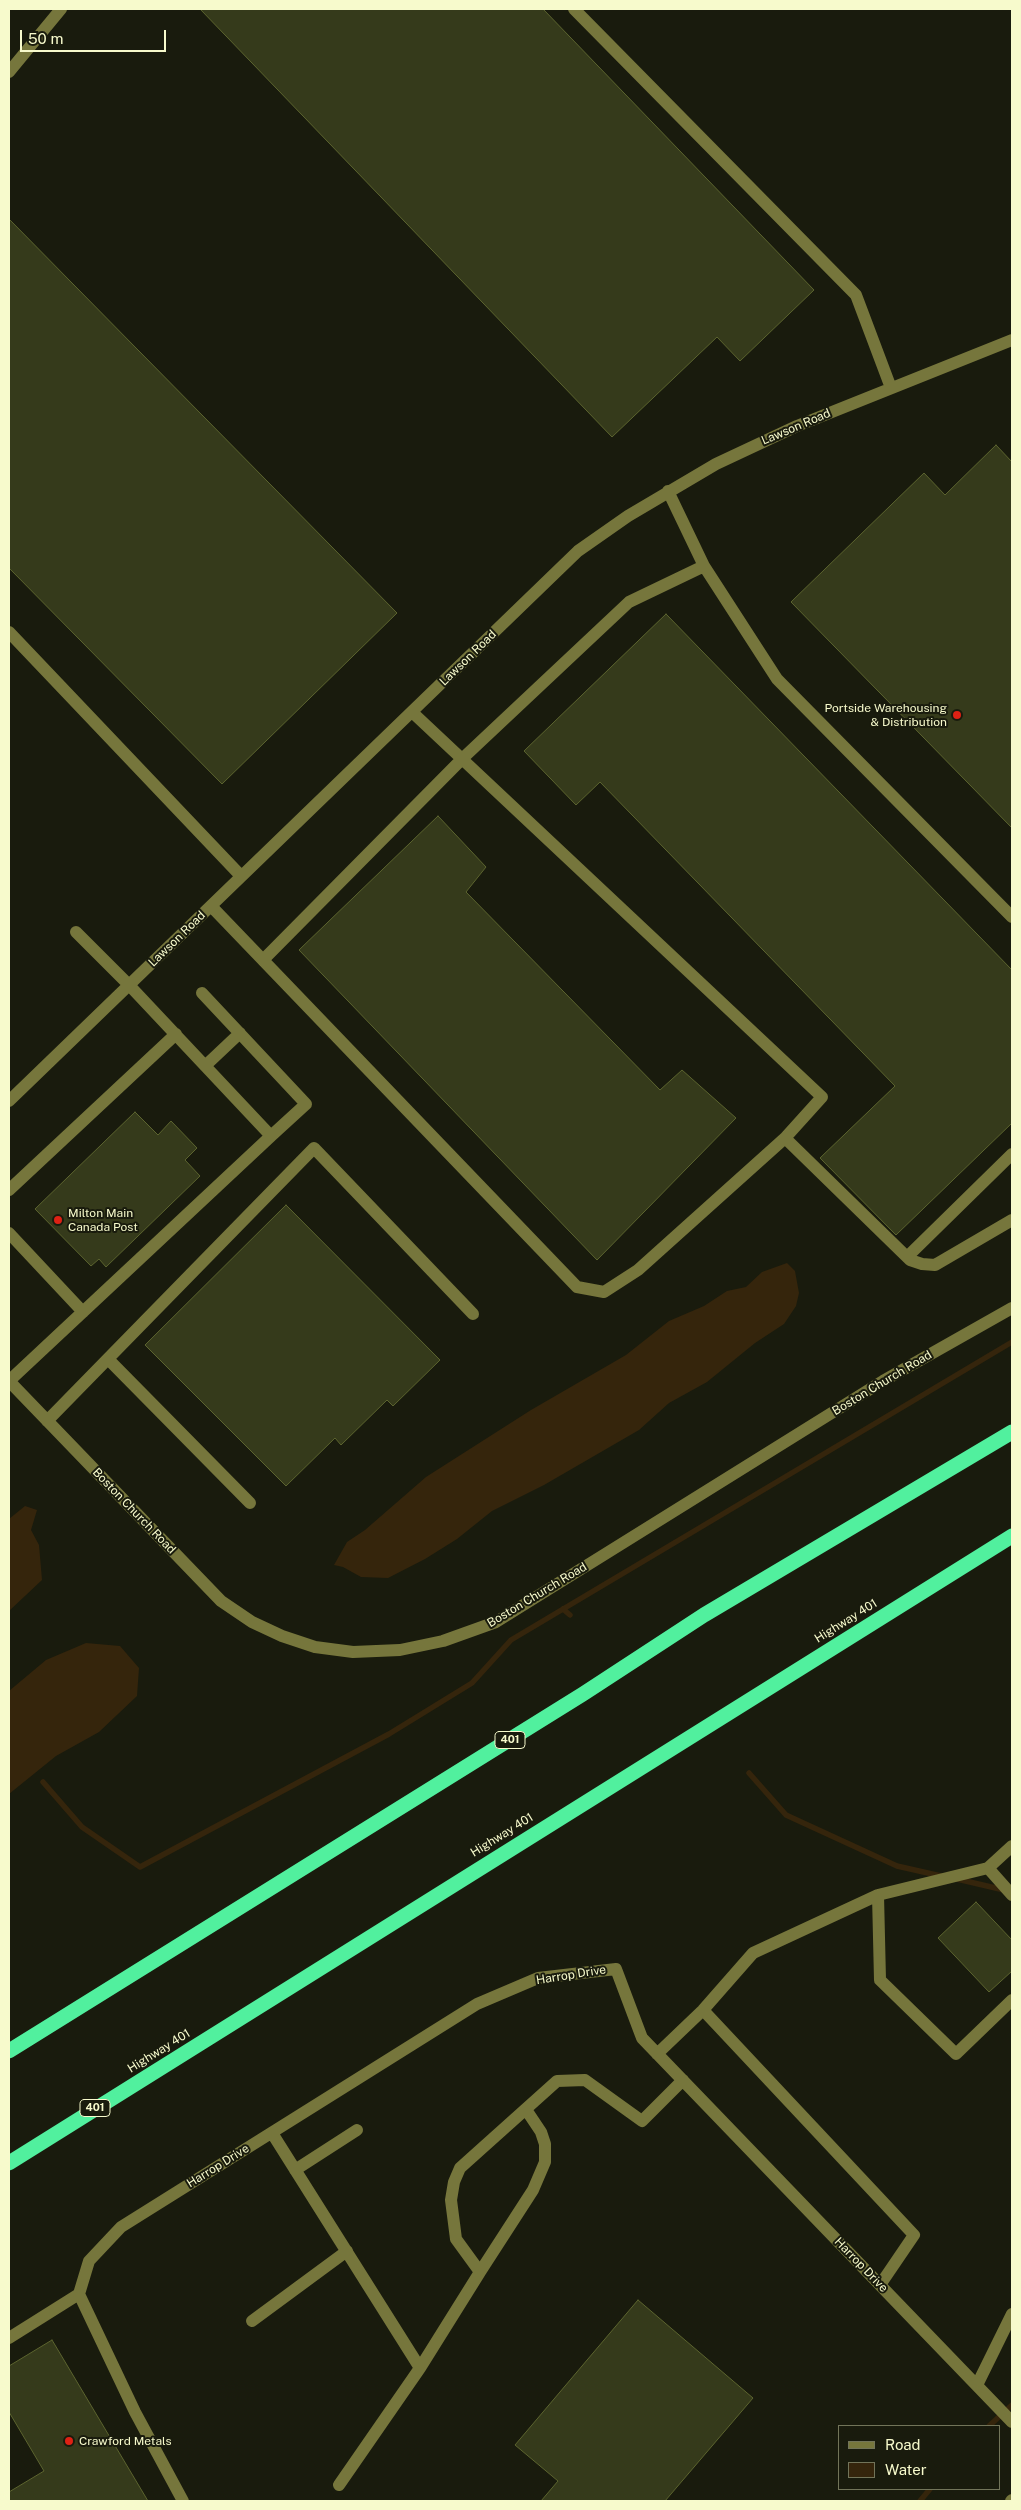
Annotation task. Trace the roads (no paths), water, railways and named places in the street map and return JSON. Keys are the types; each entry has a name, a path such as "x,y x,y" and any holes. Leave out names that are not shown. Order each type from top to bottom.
{"highway":[{"name":"401","path":"9,2050 574,1700 704,1615 1012,1432"},
{"name":"Highway 401","path":"9,2163 1012,1536"}],"street":[{"path":"9,72 61,9"},
{"path":"574,9 856,295 891,388"},
{"name":"Lawson Road","path":"9,1101 578,551 628,516 716,464 797,426 1012,340"},
{"path":"668,492 704,566 777,679 1012,917"},
{"path":"263,960 462,758 629,602 704,566"},
{"path":"9,632 241,876"},
{"path":"211,906 577,1287 604,1292 638,1270 785,1138 822,1097 412,712"},
{"path":"76,932 176,1034 271,1136"},
{"path":"9,1381 306,1104 202,993"},
{"path":"205,1066 240,1033"},
{"path":"9,1190 176,1034"},
{"path":"785,1138 907,1257 922,1264 935,1265 1012,1220"},
{"path":"48,1421 314,1148 473,1314"},
{"path":"907,1257 1012,1154"},
{"path":"9,1234 83,1312"},
{"name":"Boston Church Road","path":"9,1381 221,1601 252,1622 282,1636 315,1647 353,1652 400,1650 443,1641 496,1622 883,1381 1012,1308"},
{"path":"108,1359 250,1503"},
{"path":"657,2054 703,2010 753,1953 878,1895 988,1868 1012,1846"},
{"path":"988,1868 1012,1895"},
{"path":"878,1895 880,1980 956,2054 1012,2000"},
{"name":"Harrop Drive","path":"79,2294 89,2261 121,2227 477,2004 538,1978 616,1969 642,2038 1012,2422"},
{"path":"703,2010 914,2236 880,2285"},
{"path":"480,2272 456,2239 452,2200 454,2182 460,2168 526,2111 557,2081 585,2080 642,2120 683,2080"},
{"path":"339,2485 420,2368 533,2190 545,2162 545,2144 541,2132 526,2111"},
{"path":"295,2170 357,2130"},
{"path":"272,2133 420,2368"},
{"path":"252,2321 347,2251"},
{"path":"9,2338 79,2294 135,2412 183,2501"},
{"path":"977,2385 1012,2314"}],"water":[{"path":"787,1263 795,1271 799,1293 796,1306 784,1324 755,1343 707,1382 669,1403 639,1430 544,1485 492,1511 457,1539 425,1559 388,1578 361,1577 343,1567 334,1565 347,1542 365,1530 426,1477 531,1410 626,1355 669,1321 704,1306 727,1291 746,1287 762,1272"},
{"path":"25,1506 37,1510 31,1530 39,1545 42,1580 9,1611 9,1519"},
{"path":"86,1643 120,1646 139,1668 137,1696 99,1732 56,1756 9,1794 9,1691 46,1660"}],"waterway":[{"path":"43,1782 82,1827 140,1867 389,1734 472,1683 511,1640 1012,1342"},
{"path":"563,1609 570,1615"},
{"path":"749,1773 786,1815 897,1866 941,1876"},
{"path":"957,1879 1004,1890"},
{"path":"990,2425 1012,2405"},
{"path":"920,2501 929,2490"}],"place":[{"name":"Portside Warehousing & Distribution","path":"957,715"},
{"name":"Milton Main Canada Post","path":"58,1220"},
{"name":"Crawford Metals","path":"69,2441"}]}
